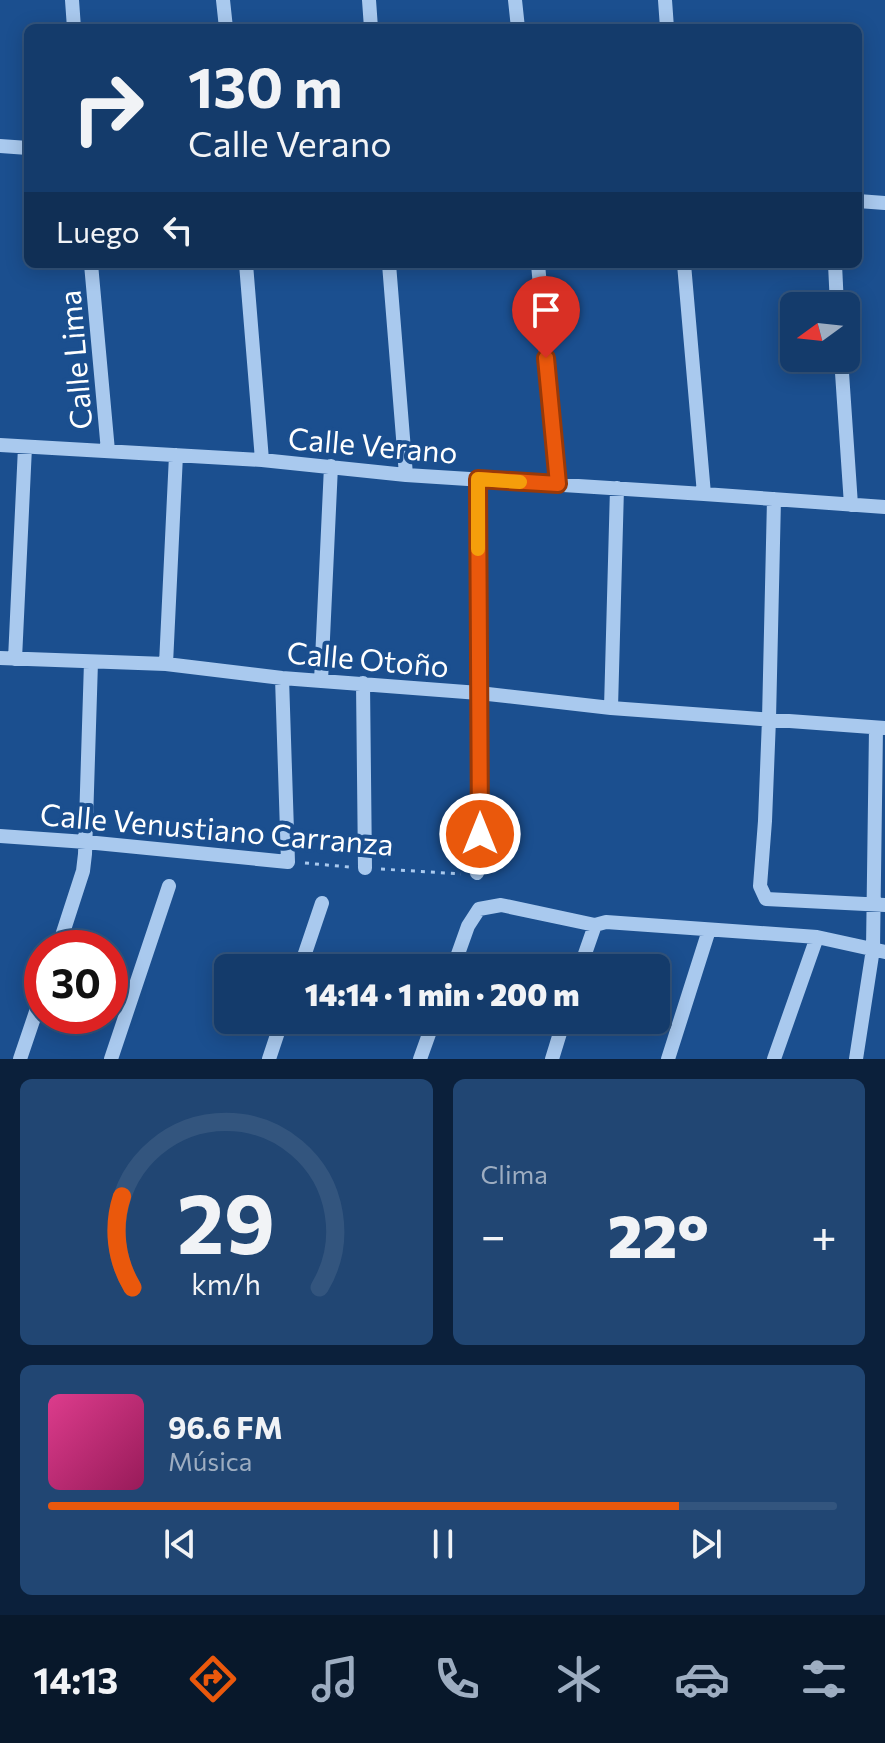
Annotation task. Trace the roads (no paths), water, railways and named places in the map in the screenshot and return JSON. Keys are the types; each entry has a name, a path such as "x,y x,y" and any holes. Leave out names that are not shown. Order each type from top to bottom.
{"street":[{"path":"72,0 74,24"},
{"path":"223,0 226,24"},
{"path":"369,0 371,24"},
{"path":"515,0 518,24"},
{"path":"665,0 667,24"},
{"path":"0,146 24,148"},
{"path":"862,201 885,203"},
{"name":"Calle Lima","path":"91,268 108,451"},
{"path":"246,268 262,460"},
{"path":"389,268 406,475"},
{"path":"538,268 558,484"},
{"path":"684,268 704,494"},
{"path":"835,268 836,292"},
{"path":"842,372 851,505"},
{"name":"Calle Verano","path":"0,445 262,460 406,475 885,507"},
{"path":"7,658 25,447"},
{"path":"166,664 176,455"},
{"path":"321,681 331,466"},
{"path":"477,873 480,863 478,479"},
{"path":"611,708 617,488"},
{"path":"774,499 769,719 760,886 766,899 877,907"},
{"name":"Calle Otoño","path":"7,658 166,664 282,678 479,693 611,708 880,728"},
{"path":"64,930 83,871 86,848 91,662"},
{"name":"Calle Venustiano Carranza","path":"0,836 86,848 288,862 282,678"},
{"path":"363,683 365,868"},
{"path":"856,1059 879,951 873,933 877,907 880,728"},
{"path":"111,1059 169,886"},
{"path":"305,954 322,903"},
{"path":"458,954 468,926 479,909 501,905 595,925 606,922 817,937 879,951"},
{"path":"585,954 595,925"},
{"path":"668,1059 709,930"},
{"path":"774,1059 817,937"},
{"path":"20,1059 28,1034"},
{"path":"269,1059 277,1034"},
{"path":"420,1059 429,1034"},
{"path":"552,1059 560,1034"}]}
